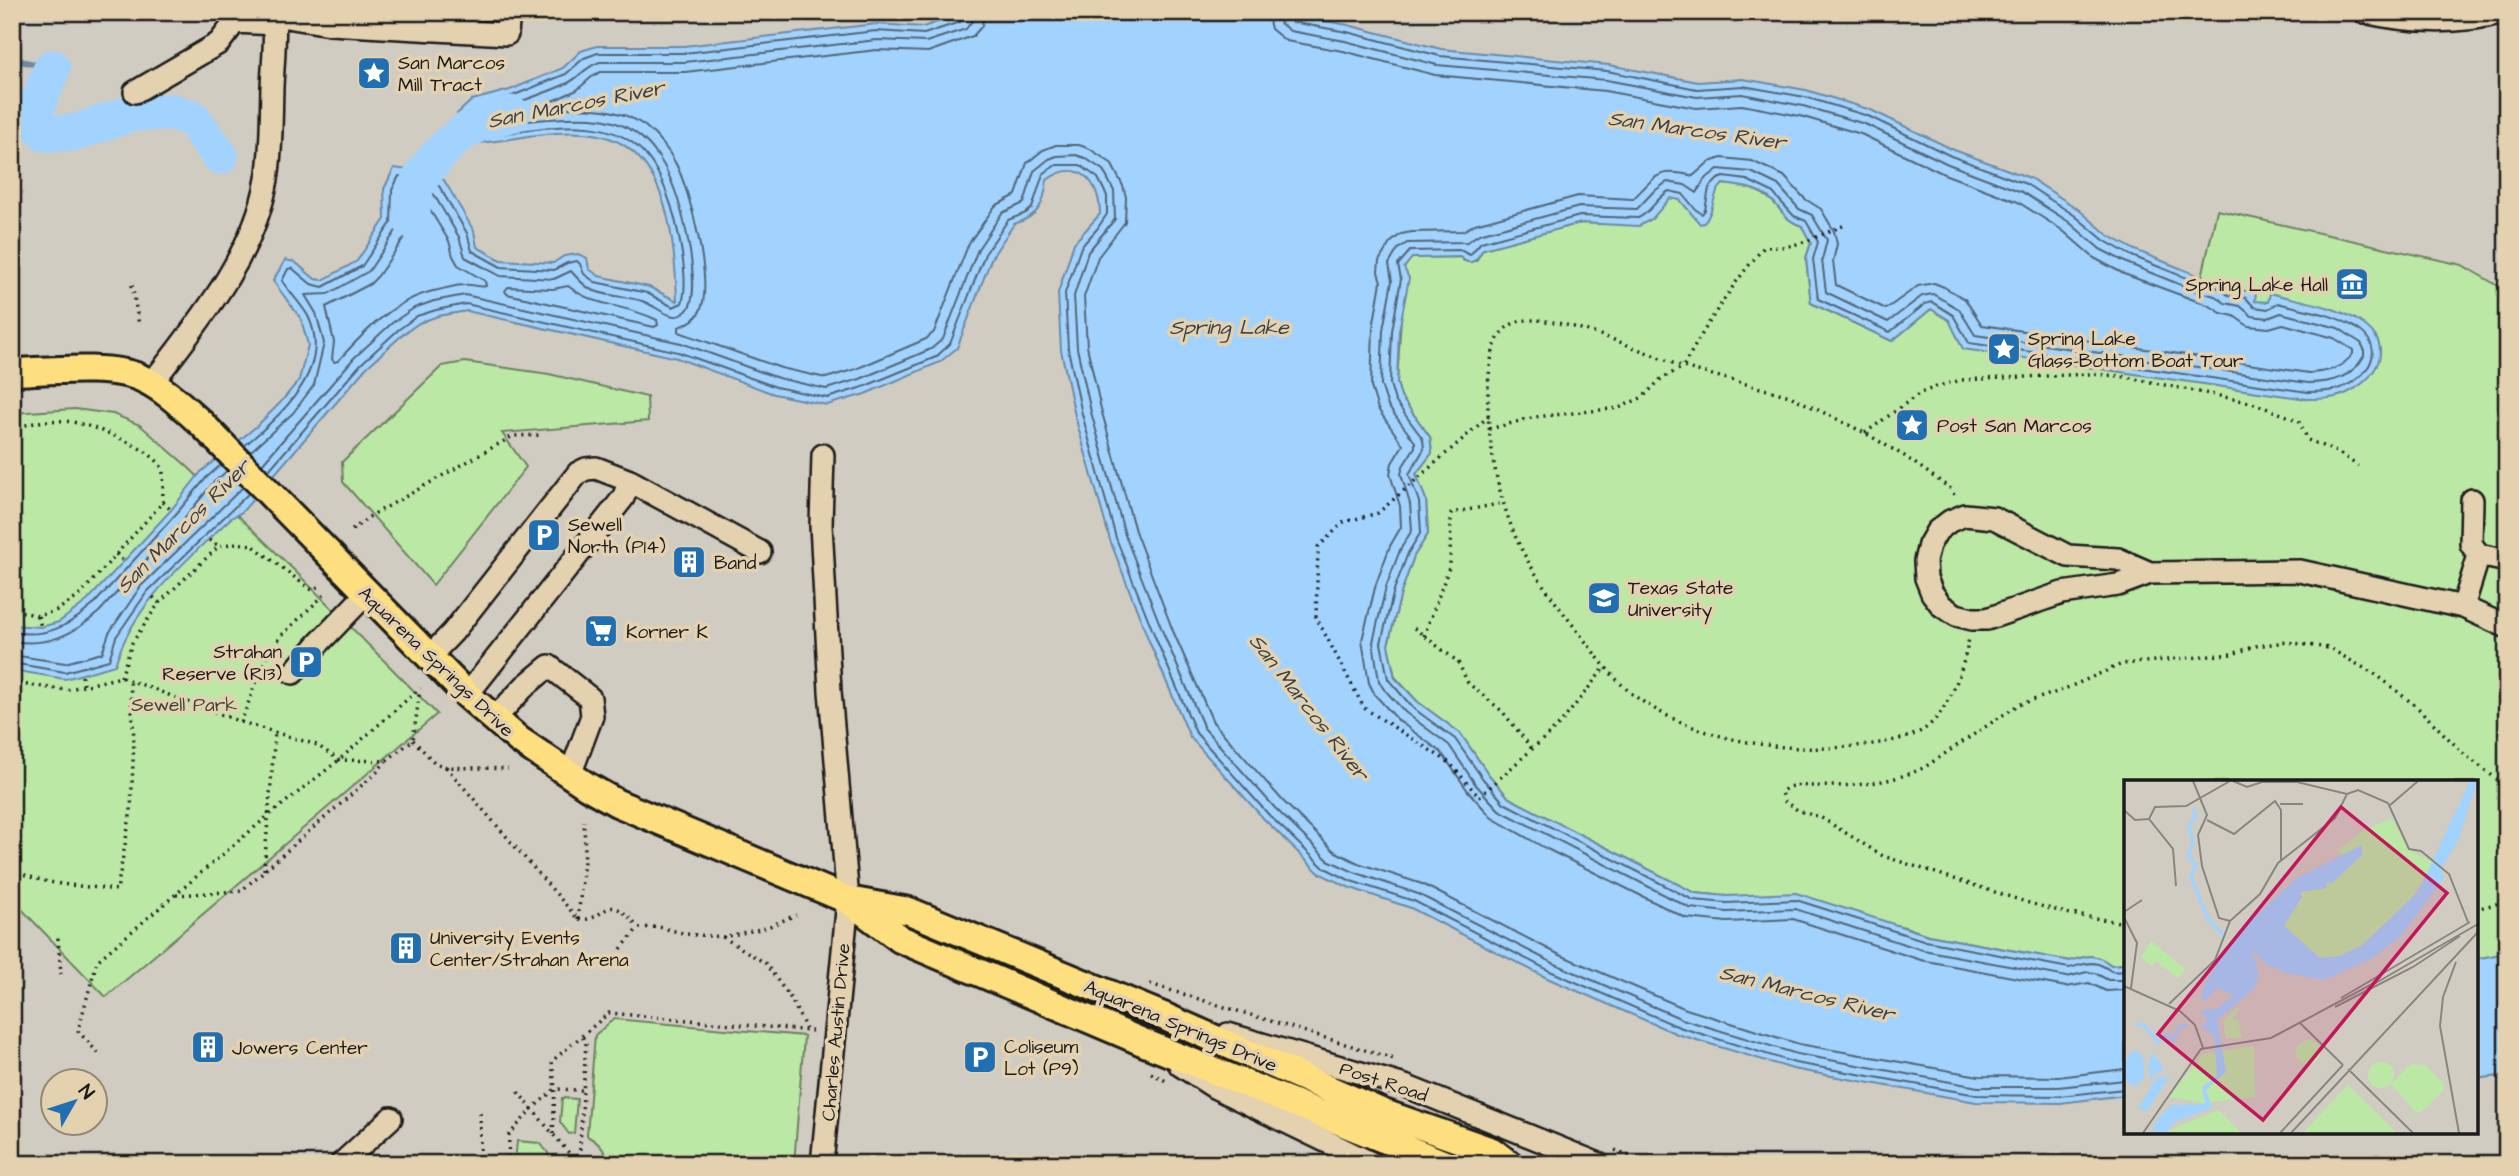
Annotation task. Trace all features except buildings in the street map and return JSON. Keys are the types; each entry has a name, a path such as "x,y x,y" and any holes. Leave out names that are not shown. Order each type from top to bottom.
{"main road":[{"path":"12,372 121,372 152,383"},
{"name":"Aquarena Springs Drive","path":"152,383 201,423 467,695 519,740 617,803 848,900 909,911 1163,1016 1381,1112 1492,1151 1509,1164"},
{"name":"Aquarena Springs Drive","path":"848,900 900,939 1145,1043 1445,1164"}],"street":[{"path":"135,92 219,43 232,17 330,18 507,34 509,12"},
{"path":"2364,12 2456,21 2503,12"},
{"path":"152,383 220,290 249,236 260,207 267,180 271,144 275,17"},
{"name":"Charles Austin Drive","path":"822,1164 848,900 830,691 821,525 823,455"},
{"path":"429,657 453,632 578,473 586,468 596,468 629,481 760,552"},
{"path":"467,695 623,498 629,481"},
{"path":"2472,500 2471,544 2479,555 2507,561"},
{"path":"2150,573 2118,559 2068,556 1994,518 1965,515 1950,521 1937,531 1929,545 1925,561 1926,578 1932,593 1942,606 1956,615 1972,619 1987,619 2062,593 2118,585 2150,573 2300,571 2462,607 2507,627"},
{"path":"2462,607 2479,555"},
{"path":"293,673 366,594"},
{"path":"494,719 524,686 549,666 590,698 592,716 570,775"},
{"name":"Post Road","path":"1163,1016 1405,1086 1605,1156"},
{"path":"1145,1043 1214,1087 1373,1164"},
{"path":"341,1164 391,1118"}],"path":[{"path":"1489,429 1535,417 1619,408 1643,397 1661,379 1683,366 1716,309 1765,247 1780,247 1807,240 1843,226"},
{"path":"132,285 139,325"},
{"path":"1965,515 1951,489 1906,457 1866,433 1790,396 1683,366 1605,337 1536,319 1509,325 1497,340 1491,356 1489,429 1504,503 1517,540 1534,569 1605,667 1621,685 1655,709 1679,722 1780,748 1812,750 1872,744 1922,730 1938,716 1962,669 1972,619"},
{"path":"1866,433 1920,393 1961,380 2090,374 2120,376 2249,402 2290,417 2299,422 2308,440 2339,453 2358,466"},
{"path":"1489,416 1378,513 1344,522 1318,547 1316,617 1364,708 1450,764 1479,797 1560,723 1605,667"},
{"path":"12,429 35,422 71,422 121,438 156,459 163,469 163,502 78,597 57,610 38,616 12,608"},
{"path":"352,530 369,517 513,436 543,435"},
{"path":"163,502 171,510"},
{"path":"1424,636 1450,565 1451,513 1504,503"},
{"path":"209,540 219,546"},
{"path":"121,677 132,643 159,603 219,546 236,543 252,545 310,589 319,586"},
{"path":"116,554 124,562"},
{"path":"241,722 266,657 282,635 326,593"},
{"path":"152,597 159,603"},
{"path":"38,616 41,627"},
{"path":"1413,628 1458,662 1468,683 1502,711 1533,750"},
{"path":"2124,923 2070,914 2029,903 1883,856 1819,817 1799,811 1785,802 1781,793 1785,788 1796,785 1850,786 1909,775 2018,705 2060,691 2122,664 2232,654 2256,646 2287,642 2329,648 2378,676 2417,707 2464,754 2507,787"},
{"path":"82,676 84,686"},
{"path":"12,683 66,690 121,677 241,722 317,745 339,760 386,761"},
{"path":"12,868 24,876 48,882 117,890 131,811 134,738 130,682"},
{"path":"98,1053 78,1031 97,961 268,816 339,760 420,688 414,740 386,761 377,772 241,891 174,896"},
{"path":"264,871 275,732"},
{"path":"414,740 435,763 446,767 508,769"},
{"path":"446,767 578,919 586,920 604,909 617,908 627,914 638,928"},
{"path":"578,919 585,851 584,821"},
{"path":"2477,909 2496,904 2507,896"},
{"path":"621,949 638,928 659,927 686,934 723,937 765,928 796,915"},
{"path":"723,937 765,963 791,999 806,1030"},
{"path":"58,938 61,974"},
{"path":"1139,980 1401,1062"},
{"path":"553,1134 555,1089 552,1061 609,1013 812,1031"},
{"path":"578,1164 586,1043 582,1036"},
{"path":"508,1164 509,1135 532,1109 555,1089 583,1090"},
{"path":"518,1092 578,1164"},
{"path":"480,1109 480,1164"},
{"path":"1605,1156 1648,1164"}],"green space":[{"path":"1723,184 1757,191 1772,201 1786,217 1802,226 1811,243 1806,258 1811,303 1892,341 1931,309 1949,320 2202,277 2217,210 2462,265 2507,291 2507,953 2477,959 2477,780 2124,780 2124,964 2111,965 2096,957 2087,956 2070,961 1928,935 1905,927 1727,896 1695,893 1509,798 1489,775 1460,733 1418,702 1395,677 1388,645 1401,593 1414,556 1428,534 1426,500 1416,474 1432,453 1430,437 1401,397 1397,383 1404,268 1411,258 1460,257 1464,261 1476,261 1483,249 1581,223 1639,225 1670,198 1698,197"},
{"path":"465,362 549,374 647,397 648,421 502,433 526,467 433,585 343,482 342,462 442,366"},
{"name":"Sewell Park","path":"75,409 113,414 140,425 188,467 297,573 437,714 106,997 12,899 12,413"},
{"path":"614,1019 804,1036 794,1164 609,1164 601,1147 587,1136 595,1035"},
{"path":"562,1098 577,1099 574,1133 569,1134 560,1122"},
{"path":"517,1141 540,1143 548,1153 548,1164 515,1164"}],"water":[{"name":"Spring Lake","path":"967,12 1275,12 1348,25 1441,49 1609,65 1698,82 1743,79 1806,90 1871,110 1954,150 2030,178 2078,209 2108,235 2135,250 2202,277 2222,282 2231,289 2256,292 2255,301 2268,302 2270,293 2342,312 2363,324 2373,333 2378,343 2380,353 2373,372 2366,381 2345,394 2317,399 1963,349 1949,320 1931,309 1892,341 1811,303 1806,258 1811,243 1802,226 1786,217 1773,201 1758,191 1723,184 1704,223 1700,224 1680,200 1670,198 1652,219 1639,226 1581,223 1483,249 1471,262 1460,257 1412,258 1404,268 1409,278 1399,331 1397,383 1401,397 1430,437 1432,453 1416,474 1426,500 1428,534 1414,556 1401,593 1388,645 1395,678 1418,702 1460,733 1489,775 1509,798 1695,893 1727,896 1796,893 1928,935 2070,961 2092,956 2111,965 2124,964 2124,1095 2060,1103 1976,1102 1793,1069 1677,1034 1547,978 1411,908 1348,887 1319,873 1264,819 1190,737 1110,540 1075,416 1061,350 1058,293 1074,243 1100,214 1096,192 1085,176 1077,172 1068,171 1047,180 1039,208 1029,217 1014,224 992,257 957,348 940,362 865,394 827,405 774,394 677,358 467,311 438,316 419,323 366,368 242,512 231,518 163,585 134,622 115,665 65,679 12,670 12,625 41,627 59,622 87,601 171,510 201,472 258,425 299,380 308,345 301,319 273,281 285,260 295,262 315,279 323,280 357,261 385,219 384,189 394,168 424,172 444,180 474,231 477,247 501,260 553,263 564,256 578,254 587,258 589,269 599,276 649,287 677,301 674,251 669,224 652,176 637,156 618,142 593,134 549,134 475,143 457,114 472,100 510,90 563,68 581,51 597,46 684,46 876,24 923,27"},
{"path":"2507,953 2507,1075 2477,1079 2477,959"}],"waterway":[{"path":"12,59 52,68"},
{"path":"52,68 32,119 45,133 74,133 132,113 173,112 193,119 220,156"},
{"name":"San Marcos River","path":"411,220 418,183 443,150 468,129 512,114"}],"place":[{"name":"San Marcos Mill Tract","path":"374,73"},
{"name":"Spring Lake Hall","path":"2352,284"},
{"name":"Spring Lake Glass-Bottom Boat Tour","path":"2004,349"},
{"name":"Post San Marcos","path":"1912,425"},
{"name":"Sewell North (P14)","path":"544,535"},
{"name":"Band","path":"689,562"},
{"name":"Texas State University","path":"1604,598"},
{"name":"Korner K","path":"601,631"},
{"name":"Strahan Reserve (R13)","path":"306,662"},
{"name":"University Events Center/Strahan Arena","path":"406,948"},
{"name":"Jowers Center","path":"208,1047"},
{"name":"Coliseum Lot (P9)","path":"980,1057"}]}
